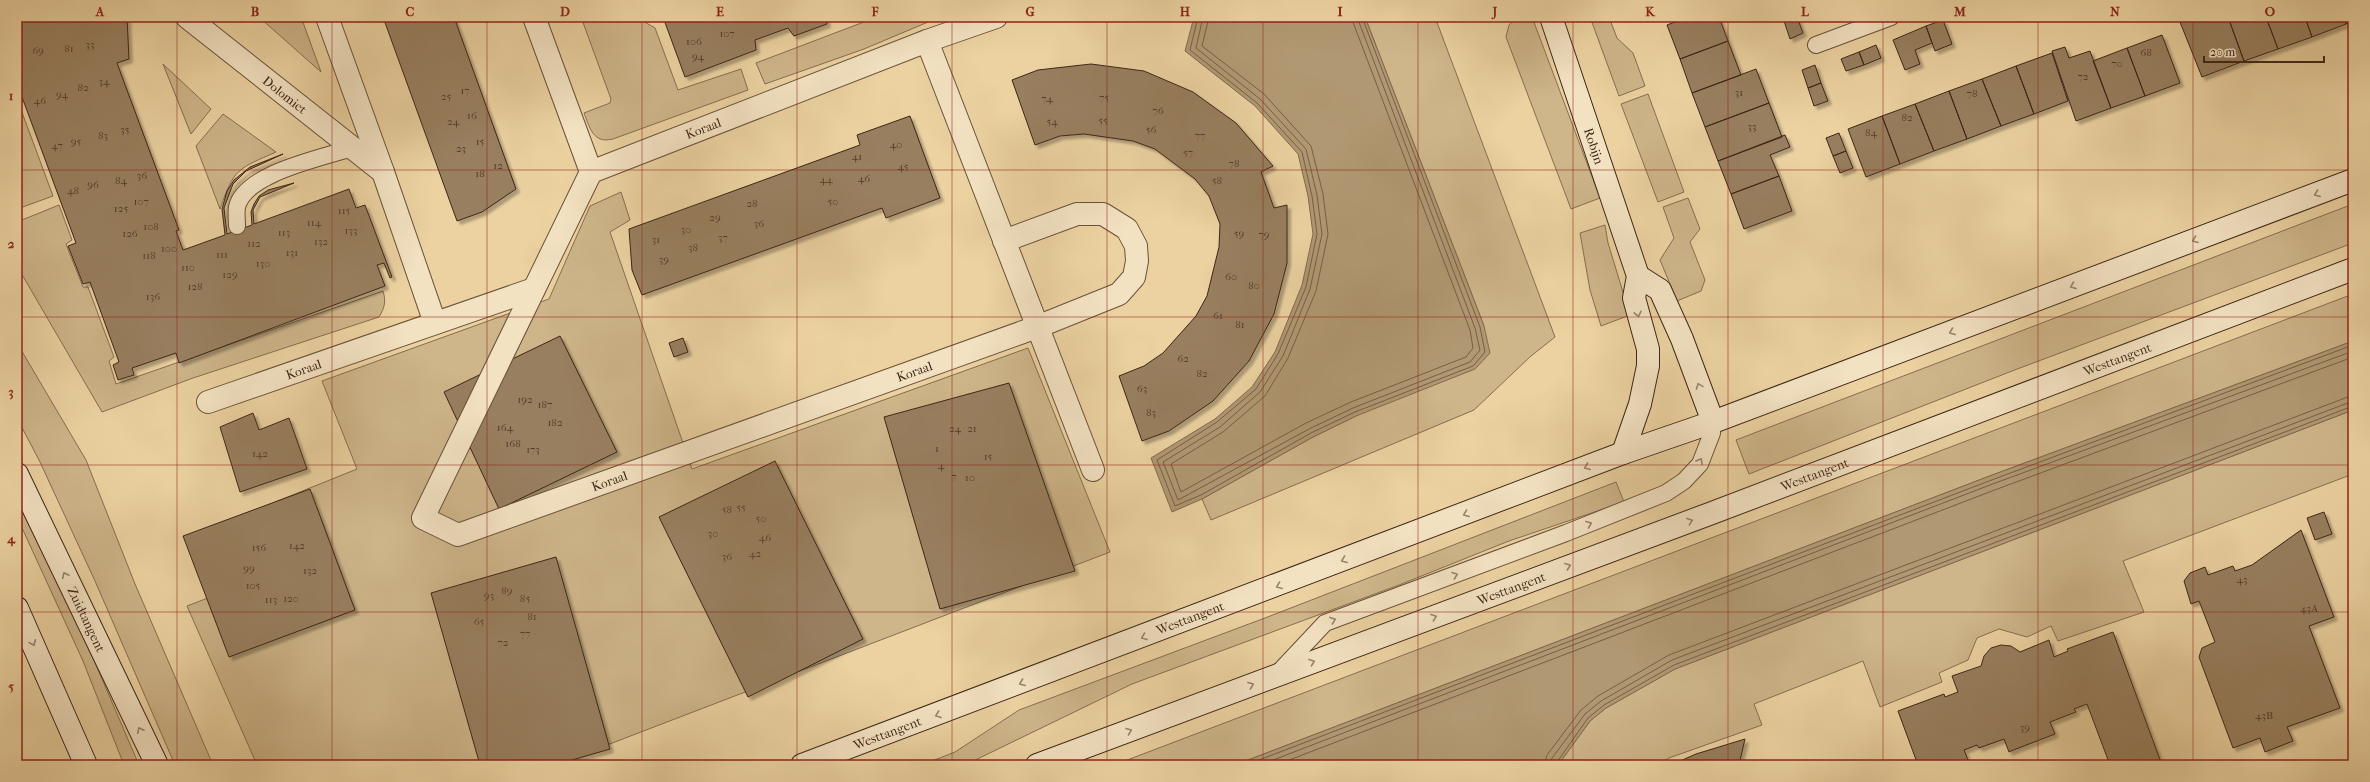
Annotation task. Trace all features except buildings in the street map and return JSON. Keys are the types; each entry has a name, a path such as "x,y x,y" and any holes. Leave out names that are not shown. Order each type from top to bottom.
{"street":[{"name":"Dolomiet","path":"187,17 383,172"},
{"path":"327,17 383,172 435,323"},
{"path":"534,17 591,172"},
{"name":"Koraal","path":"996,17 927,42 591,172 423,518 458,535 1037,327 1119,294 1134,277 1137,261 1136,246 1127,229 1103,214 1077,214 1004,241"},
{"name":"Robijn","path":"1551,17 1638,276 1634,298 1648,349 1648,366 1640,404 1623,453"},
{"path":"927,42 1093,470"},
{"name":"Westtangent","path":"802,765 1623,453 1713,422 2353,180"},
{"name":"Westtangent","path":"1037,765 1712,513 2353,269"},
{"path":"1638,276 1660,290 1682,339 1713,422"},
{"name":"Koraal","path":"208,402 534,289"},
{"name":"Zuidtangent","path":"17,474 157,765"},
{"path":"17,608 86,765"}],"lane":[{"path":"1816,46 1891,17"},
{"path":"237,226 237,207 244,193 256,182 270,174 352,148"},
{"name":"Westtangent","path":"1275,676 1325,623 1566,533 1666,493 1684,481 1700,464 1712,433 1713,422"}],"shaded area":[{"path":"259,17 301,17 321,72"},
{"path":"581,17 641,17 643,21 655,28 678,90 741,69 748,90 613,139 601,139 593,134 584,113 610,103 611,99"},
{"path":"877,17 940,17 864,49 765,84 756,63"},
{"path":"1365,17 1435,17 1555,337 1531,356 1474,410 1211,520 1202,499 1313,437 1356,416 1484,326"},
{"path":"1517,17 1532,17 1600,198 1571,209 1506,37 1509,25"},
{"path":"1590,17 1609,17 1617,38 1633,53 1645,86 1619,96"},
{"path":"163,64 211,109 191,134"},
{"path":"1648,94 1684,192 1658,202 1621,104"},
{"path":"20,107 53,196 17,209 17,108"},
{"path":"223,114 276,152 253,162 234,177 229,185 220,209 196,146"},
{"path":"621,192 630,220 610,232 692,469 1028,348 1110,552 555,765 257,765 187,606 239,586 213,527 357,469 322,381 549,299 590,206"},
{"path":"1688,198 1700,229 1690,242 1705,280 1701,291 1677,301 1660,260 1674,238 1663,207"},
{"path":"2353,204 2353,243 2012,371 1749,474 1736,440"},
{"path":"59,205 72,240 66,244 83,287 88,287 114,357 109,361 116,384 383,291 385,301 384,307 379,317 193,378 102,412 17,266 17,222"},
{"path":"1605,225 1608,243 1630,315 1601,326 1590,290 1580,233"},
{"path":"2353,294 2353,341 1987,477 1235,765 1114,765"},
{"path":"17,343 86,460 135,584 213,765 175,765 95,581 40,462 17,418"},
{"path":"2353,410 2353,474 2123,561 2144,612 2058,641 2051,626 2027,637 1999,629 1977,638 1968,660 1939,673 1942,682 1880,707 1863,661 1754,704 1762,725 1669,758 1658,765 1558,765 1590,721 1606,708 1675,669"},
{"path":"1616,482 1624,502 1509,541 1399,585 1132,684 965,765 922,765 955,752 1019,710 1265,618"},
{"path":"17,497 93,658 139,765 124,765 83,661 17,517"}],"water":[{"path":"1194,17 1365,17 1484,326 1490,353 1475,369 1356,416 1313,437 1202,499 1172,512 1151,458 1215,419 1252,387 1275,352 1302,285 1313,234 1308,196 1298,154 1255,106 1185,51"},
{"path":"2353,341 2353,410 1675,669 1606,708 1590,721 1558,765 1235,765 1987,477"}]}
